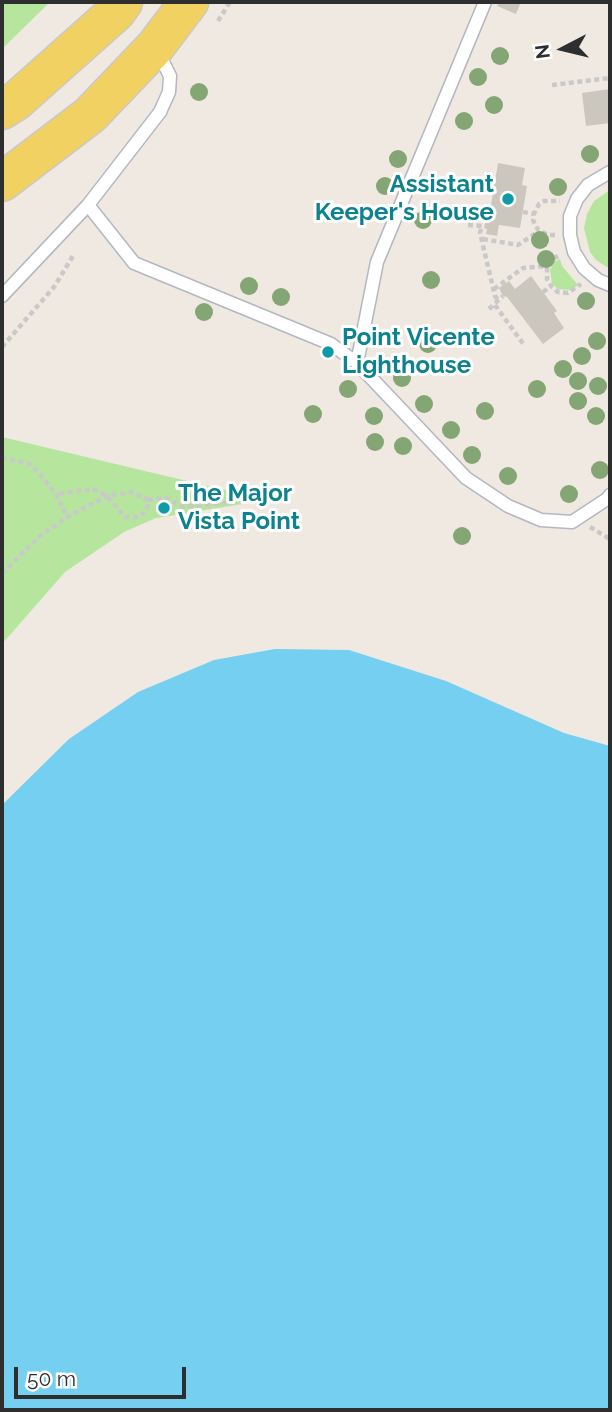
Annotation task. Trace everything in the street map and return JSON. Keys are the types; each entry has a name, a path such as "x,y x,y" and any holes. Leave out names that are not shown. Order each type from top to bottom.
{"main road":[{"path":"2,110 128,5 140,13 137,31 155,47"},
{"path":"2,183 90,115 155,47 204,12"}],"lane":[{"path":"357,363 377,262 485,2"},
{"path":"2,296 88,205 160,112 169,92 170,76 155,47"},
{"path":"610,172 587,185 570,216 570,235 574,250 584,268 610,285"},
{"path":"88,205 134,263 331,344 357,363 466,478 508,506 541,520 572,522 610,495"}],"path":[{"path":"204,12 230,2"},
{"path":"552,85 610,78"},
{"path":"570,235 548,235 539,231 533,220 539,204 549,200 575,203"},
{"path":"523,212 534,214"},
{"path":"468,225 482,226 480,233 495,296 524,345"},
{"path":"483,239 518,245 539,231"},
{"path":"574,250 555,257 548,266 547,279 551,286 558,292 568,293 592,274"},
{"path":"2,347 54,286 74,256"},
{"path":"494,289 523,268 548,266"},
{"path":"543,292 551,286"},
{"path":"489,309 499,301"},
{"path":"2,458 28,463 56,494 67,517"},
{"path":"56,494 93,489 107,496 125,517 136,517 144,513 148,500"},
{"path":"2,573 40,536 67,517 107,496 132,492 148,500 166,498 183,507 232,502"}],"green space":[{"path":"2,2 50,2 2,49"},
{"path":"610,190 610,269 596,260 590,252 584,228 594,201"},
{"path":"560,259 562,266 578,285 571,290 558,289 552,284 550,270 554,262"},
{"path":"2,437 267,500 156,518 124,532 65,572 2,644"}],"water":[{"path":"275,649 349,650 446,681 564,733 610,746 610,1410 2,1410 2,805 69,739 138,692 214,660"}],"building":[{"path":"499,2 521,2 516,14 497,6"},
{"path":"610,89 610,123 586,126 582,93"},
{"name":"Assistant Keeper's House","path":"498,163 525,168 522,185 527,186 520,228 499,225 497,236 486,234 487,229 484,228 485,223 488,223"},
{"name":"Assistant Keeper's House","path":"531,276 557,311 554,313 564,328 543,344 499,288 509,281 515,289"}],"place":[{"name":"Assistant Keeper's House","path":"508,199"},
{"name":"Point Vicente Lighthouse","path":"328,352"},
{"name":"The Major Vista Point","path":"164,508"}]}
